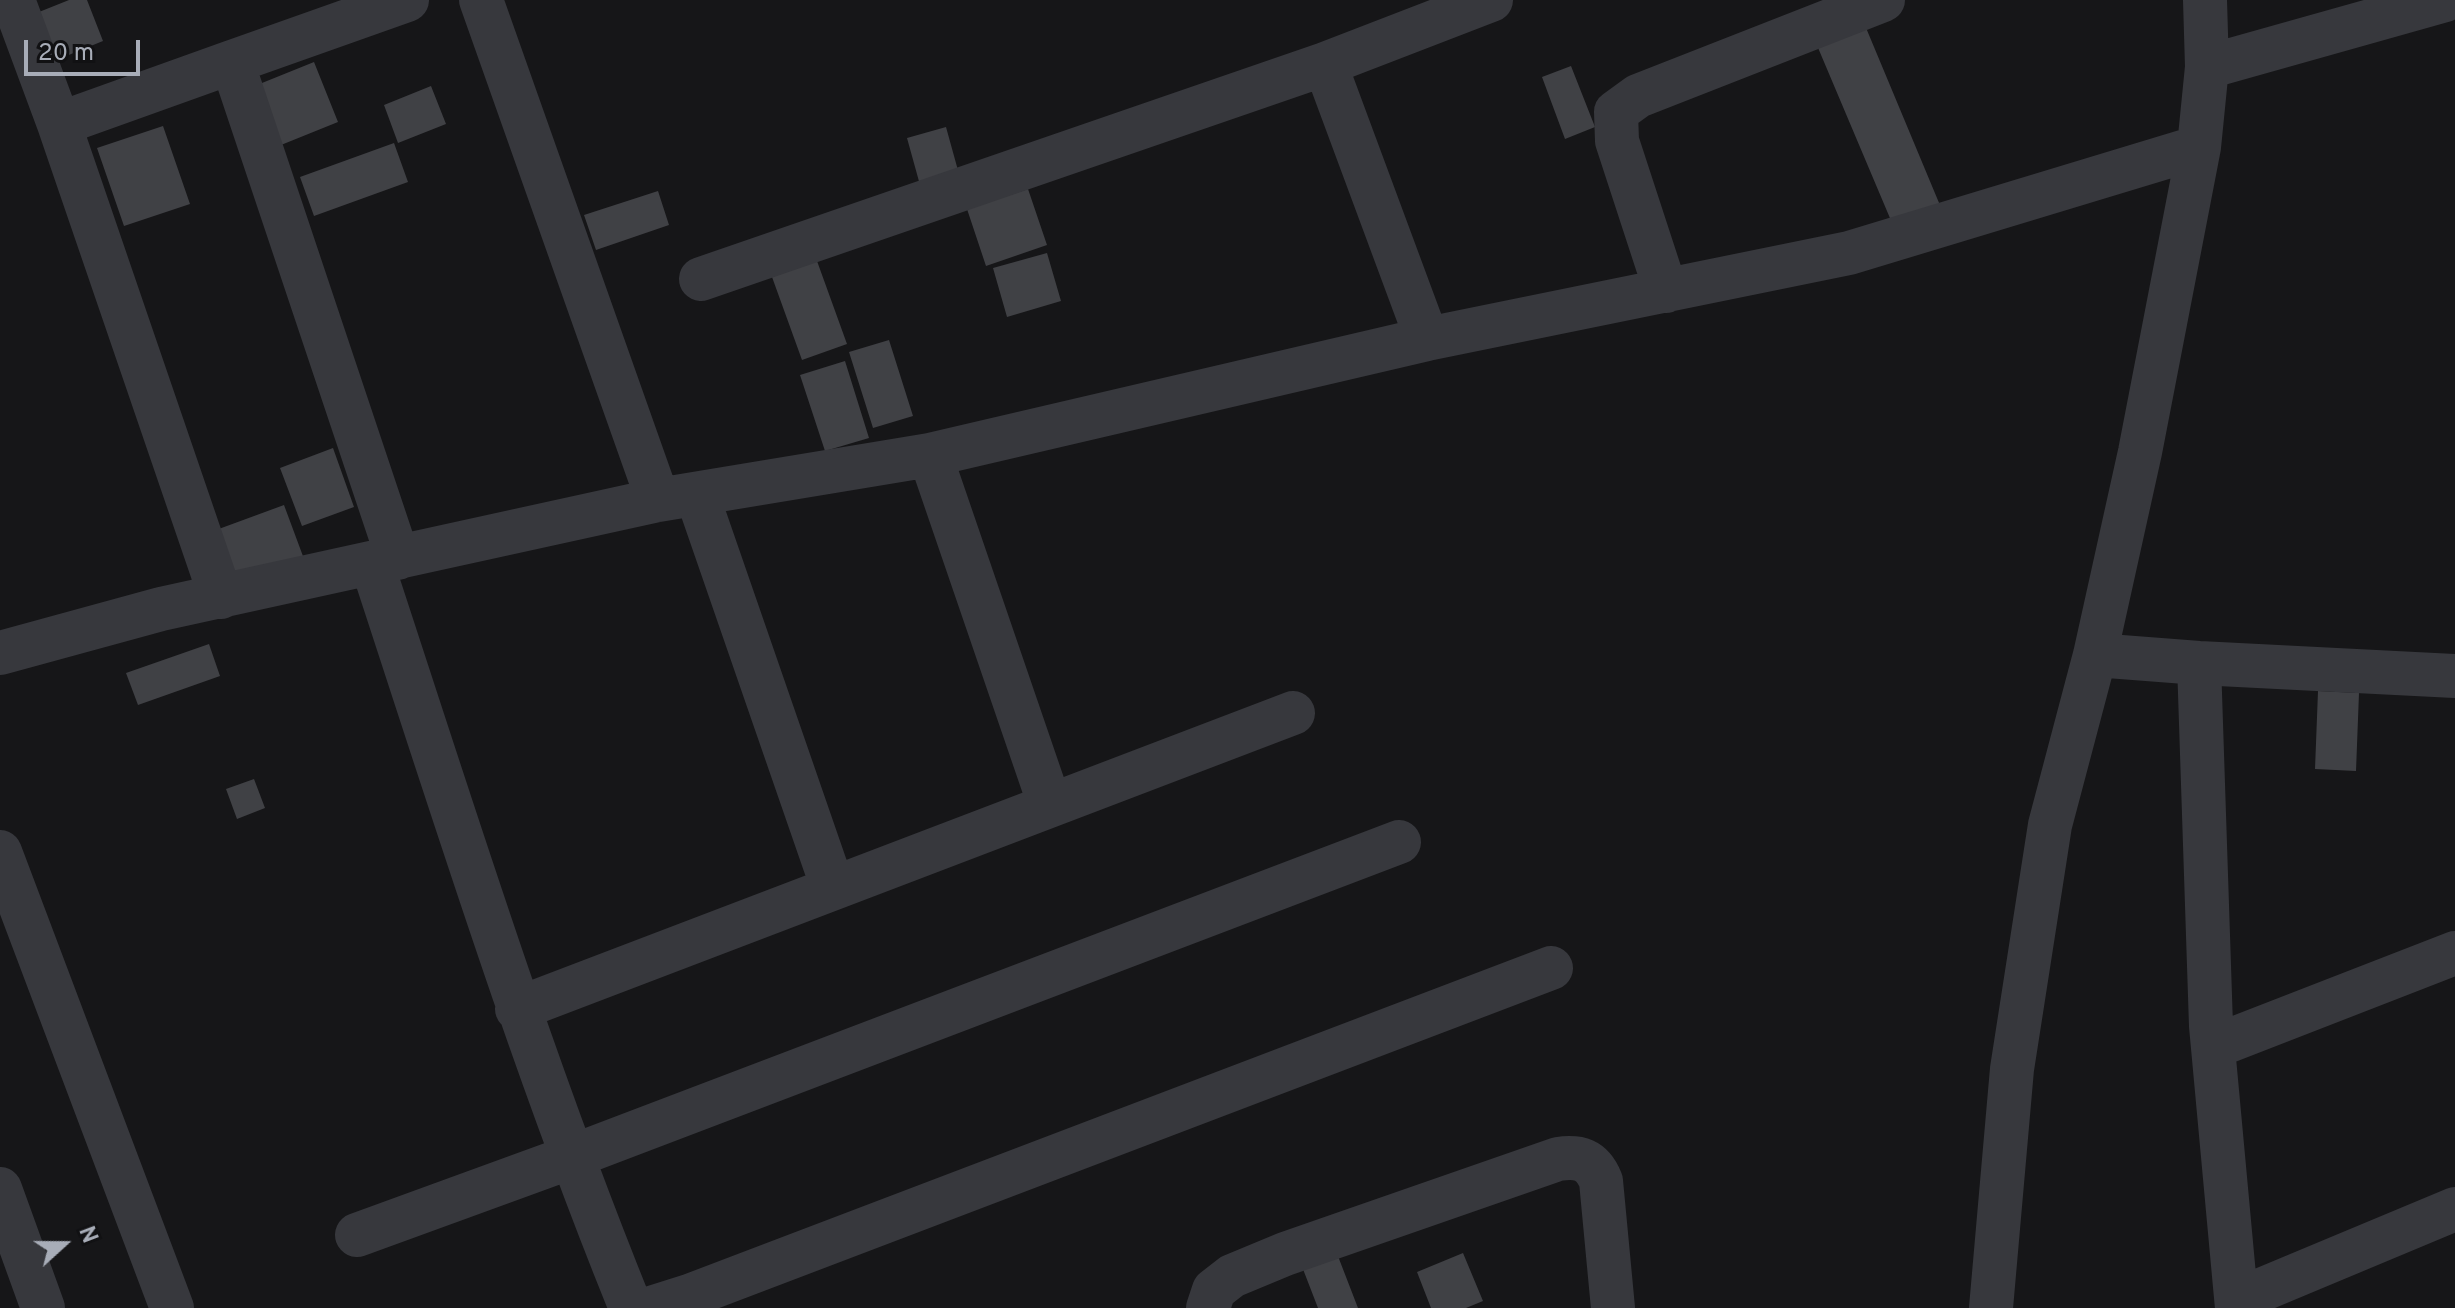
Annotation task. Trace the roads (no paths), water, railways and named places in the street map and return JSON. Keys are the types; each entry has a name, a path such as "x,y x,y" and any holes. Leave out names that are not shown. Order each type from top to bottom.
{"street":[{"path":"13,0 59,124 221,597"},
{"path":"59,124 407,0"},
{"path":"481,0 833,888"},
{"path":"701,279 1325,64 1491,0"},
{"path":"1666,291 1617,141 1616,112 1638,96 1883,0"},
{"path":"1991,1308 2012,1069 2050,825 2095,655 2140,452 2199,147 2207,67 2205,0"},
{"path":"2207,67 2445,0"},
{"path":"232,62 385,561 517,1009 631,1308"},
{"path":"1325,64 1427,339"},
{"path":"0,653 161,609 678,498 930,455 1427,339 1849,253 2199,147"},
{"path":"930,455 1050,805"},
{"path":"2095,655 2455,676"},
{"path":"2199,663 2213,1047 2237,1304 2455,1209"},
{"path":"517,1009 1293,713"},
{"path":"357,1235 571,1157 1399,842"},
{"path":"0,852 167,1307"},
{"path":"2213,1047 2455,953"},
{"path":"651,1308 1551,968"},
{"path":"1208,1308 1214,1290 1232,1276 1285,1254 1558,1159 1575,1157 1593,1166 1601,1181 1613,1308"},
{"path":"0,1189 43,1308"}]}
